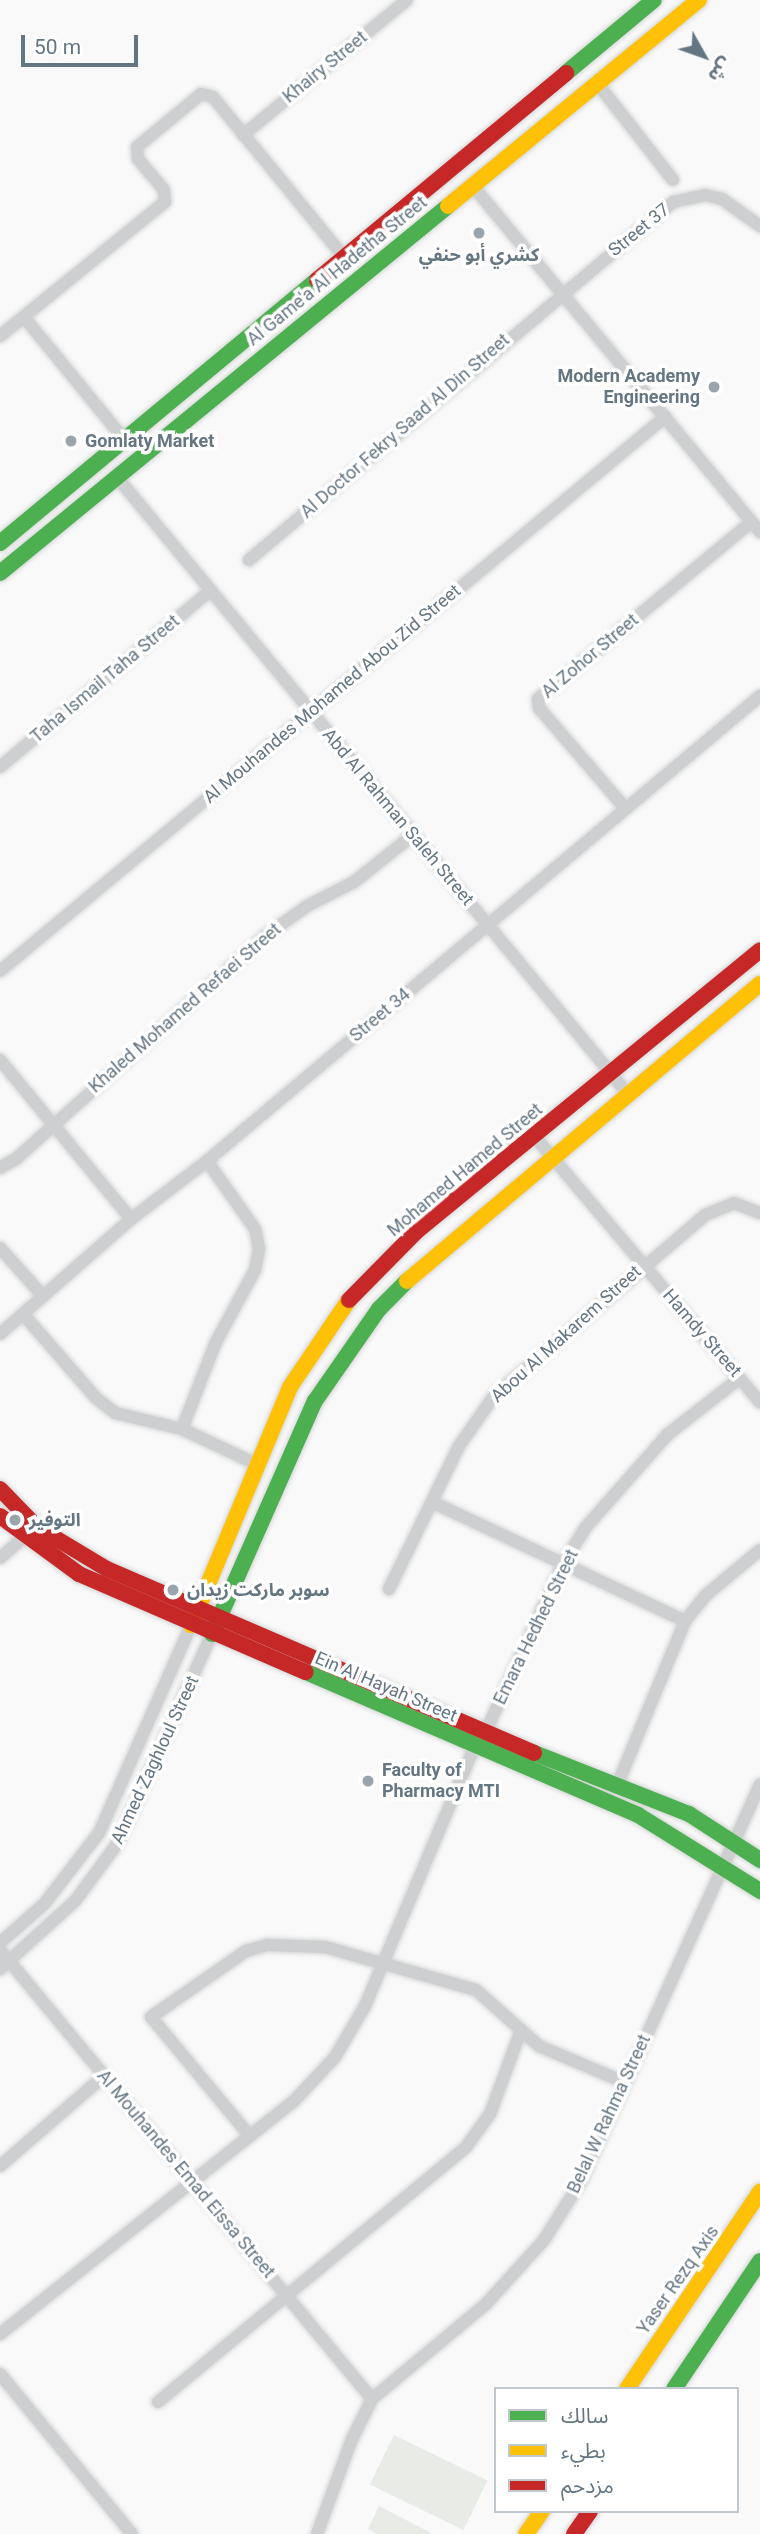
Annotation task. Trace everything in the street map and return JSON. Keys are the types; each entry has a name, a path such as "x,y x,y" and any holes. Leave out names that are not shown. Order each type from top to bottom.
{"street":[{"name":"Khairy Street","path":"243,135 407,0"},
{"name":"Al Game'a Al Hadetha Street","path":"0,543 654,0"},
{"name":"Al Game'a Al Hadetha Street","path":"0,573 699,0"},
{"path":"597,83 673,180"},
{"path":"0,336 165,202 164,190 140,163 136,151 198,95 207,93 344,257"},
{"path":"472,185 760,532"},
{"name":"Street 37","path":"561,292 673,202 688,196 722,198 760,226"},
{"name":"Al Doctor Fekry Saad Al Din Street","path":"248,560 561,292"},
{"path":"300,293 315,313"},
{"path":"24,317 124,439"},
{"name":"Al Mouhandes Mohamed Abou Zid Street","path":"0,971 665,417"},
{"name":"Abd Al Rahman Saleh Street","path":"116,476 628,1094"},
{"name":"Al Zohor Street","path":"625,808 539,708 538,699 751,522"},
{"name":"Taha Ismail Taha Street","path":"0,767 211,591"},
{"name":"Street 34","path":"0,1334 131,1219 207,1161 486,923 760,696"},
{"name":"Khaled Mohamed Refaei Street","path":"0,1168 53,1125 264,937 307,906 354,882 413,835"},
{"name":"Mohamed Hamed Street","path":"191,1625 290,1387 350,1299 417,1231 760,950"},
{"path":"212,1634 315,1401 344,1353 419,1270 760,982 745,962"},
{"path":"0,1060 131,1219"},
{"name":"Hamdy Street","path":"535,1137 760,1402"},
{"path":"182,1429 216,1342 255,1270 259,1249 244,1211 207,1161"},
{"path":"755,1210 760,1197"},
{"name":"Abou Al Makarem Street","path":"389,1589 459,1446 494,1396 643,1265 718,1206 755,1210"},
{"path":"0,1248 43,1296"},
{"path":"23,1314 105,1406 126,1418 182,1429 258,1465"},
{"name":"Emara Hedhed Street","path":"0,2334 294,2101 335,2057 360,2015 480,1739 564,1562 594,1516 638,1462 740,1378"},
{"name":"Ein Al Hayah Street","path":"0,1489 37,1527 83,1557 220,1616 638,1815 760,1891"},
{"path":"432,1502 685,1621"},
{"name":"Ein Al Hayah Street","path":"0,1516 24,1538 79,1574 191,1625 480,1739 618,1783 690,1814 760,1860"},
{"path":"0,1558 37,1527"},
{"path":"618,1783 685,1621 706,1595 760,1550"},
{"name":"Ahmed Zaghloul Street","path":"0,1943 60,1887 109,1814 191,1625"},
{"name":"Ahmed Zaghloul Street","path":"5,1965 75,1901 128,1824 212,1634"},
{"name":"Belal W Rahma Street","path":"317,2534 352,2440 372,2399 486,2304 544,2240 581,2181 760,1785"},
{"path":"109,1814 128,1824"},
{"path":"249,2135 153,2023 153,2012 246,1951 267,1945 304,1943 476,1990 550,2052 624,2082"},
{"name":"Al Mouhandes Emad Eissa Street","path":"0,1950 5,1965 104,2076 372,2399"},
{"path":"158,2402 475,2137 495,2101 521,2030"},
{"path":"0,2166 104,2076"},
{"name":"Yaser Rezq Axis","path":"628,2387 760,2192"},
{"path":"675,2387 760,2261"},
{"path":"0,2374 132,2534"},
{"path":"526,2534 541,2513"},
{"path":"574,2534 589,2513"}],"shaded area":[{"path":"394,2435 487,2481 463,2530 370,2484"},
{"path":"379,2506 431,2533 377,2534 368,2529"}],"traffic: fast":[{"path":"566,73 654,0"},
{"path":"0,573 448,206"},
{"path":"0,543 317,280"},
{"path":"212,1634 315,1401 379,1309 407,1281"},
{"path":"306,1672 638,1815 760,1891"},
{"path":"534,1753 689,1814 760,1860"},
{"path":"675,2387 760,2261"}],"traffic: slow":[{"path":"448,206 699,0"},
{"path":"407,1281 760,984"},
{"path":"191,1625 290,1387 349,1300"},
{"path":"628,2387 760,2192"},
{"path":"526,2534 541,2513"}],"traffic: jam":[{"path":"317,280 566,73"},
{"path":"349,1300 417,1231 760,950"},
{"path":"0,1489 37,1527 107,1569 534,1753"},
{"path":"0,1516 79,1574 306,1672"},
{"path":"574,2534 589,2513"}],"place":[{"name":"كشري أبو حنفي","path":"479,233"},
{"name":"Modern Academy Engineering","path":"714,387"},
{"name":"Gomlaty Market","path":"71,441"},
{"name":"التوفير","path":"15,1520"},
{"name":"سوبر ماركت زيدان","path":"173,1590"},
{"name":"Faculty of Pharmacy MTI","path":"368,1781"}]}
